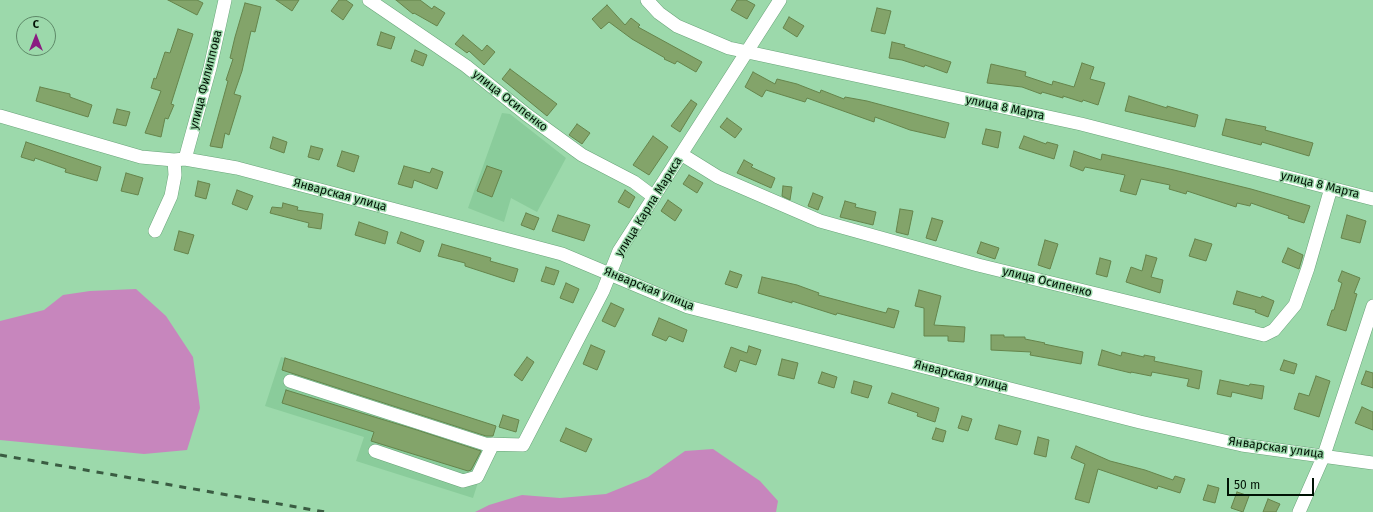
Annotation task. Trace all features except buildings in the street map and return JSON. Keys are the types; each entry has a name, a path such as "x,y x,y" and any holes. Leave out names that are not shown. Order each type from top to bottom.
{"street":[{"name":"улица Филиппова","path":"155,231 171,196 179,159 210,68 225,0"},
{"name":"улица Осипенко","path":"369,0 466,66 527,115 582,155 634,182 654,197"},
{"name":"улица 8 Марта","path":"647,0 659,13 677,26 728,48 1080,124 1373,199"},
{"name":"улица Карла Маркса","path":"493,444 523,445 603,291 619,251 780,0"},
{"name":"Январская улица","path":"0,116 141,157 179,159 237,168 562,254 696,309 1140,422 1242,445 1324,455 1373,464"},
{"name":"улица Осипенко","path":"681,154 718,177 820,221 978,265 1264,335 1274,330 1295,305 1308,268 1331,188"},
{"path":"1299,512 1324,455 1373,306"},
{"path":"290,381 485,444 493,444 477,477 463,481 375,451"}],"shaded area":[{"path":"502,113 510,114 566,158 537,212 511,198 504,222 468,208"},
{"path":"136,289 166,316 193,357 200,408 187,450 144,454 0,440 0,321 44,310 63,295 90,291"},
{"path":"281,357 496,426 473,498 356,461 364,437 265,406"},
{"path":"713,449 760,481 778,501 776,512 475,512 489,505 522,495 560,498 606,494 648,477 685,451"}],"railway":[{"path":"0,455 325,512"}]}
